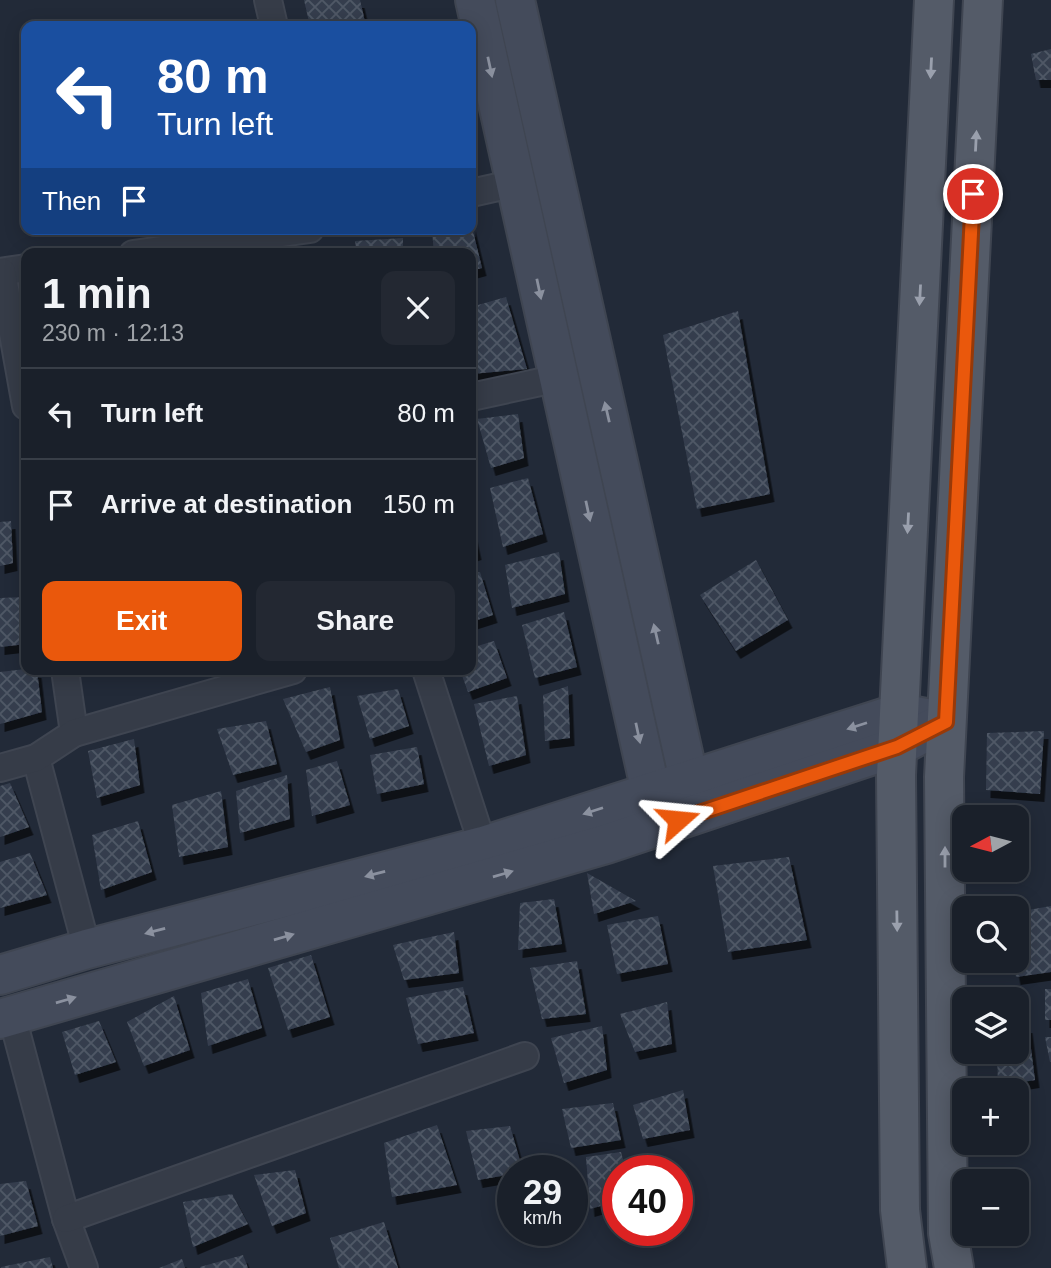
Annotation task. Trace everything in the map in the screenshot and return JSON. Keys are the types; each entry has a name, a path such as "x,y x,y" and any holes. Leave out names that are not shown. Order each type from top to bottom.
{"main road":[{"path":"907,1268 900,1210 898,730 934,0"},
{"path":"954,1268 948,1233 944,777 983,0"}],"street":[{"path":"268,0 273,21"},
{"path":"475,0 651,792 678,820"},
{"path":"515,0 689,780 678,820"},
{"path":"476,192 516,183"},
{"path":"175,248 268,235"},
{"path":"10,271 21,364"},
{"path":"476,396 559,378"},
{"path":"66,675 74,733"},
{"path":"0,768 36,758 74,733 276,675"},
{"path":"428,675 483,846"},
{"path":"0,975 88,949 483,846 689,780 898,730 946,722"},
{"path":"84,1268 66,1219 6,1018 606,844 678,820 898,730"},
{"path":"36,758 88,949"},
{"path":"66,1219 525,1056"}],"building":[{"path":"304,0 360,0 365,21 309,21"},
{"path":"1051,49 1051,80 1036,80 1031,54"},
{"path":"432,235 474,235 482,268 476,270 476,248 434,248"},
{"path":"403,238 403,248 356,248 355,241"},
{"path":"229,240 273,248 230,248"},
{"path":"506,297 527,369 476,374 476,306"},
{"path":"738,311 770,494 697,509 663,335"},
{"path":"518,414 524,458 491,468 477,419"},
{"path":"528,478 543,534 503,547 490,488"},
{"path":"11,521 13,563 0,566 0,522"},
{"path":"559,552 565,594 512,608 505,565"},
{"path":"756,560 788,620 736,651 700,595"},
{"path":"480,572 493,615 476,620 476,573"},
{"path":"21,597 21,645 0,647 0,598"},
{"path":"564,612 577,667 535,678 522,625"},
{"path":"494,641 507,678 468,692 462,675 476,675 476,646"},
{"path":"21,670 21,675 38,675 42,712 0,724 0,672"},
{"path":"568,686 570,738 545,741 543,695"},
{"path":"330,687 340,740 306,752 283,699"},
{"path":"398,689 409,726 370,739 357,696"},
{"path":"517,696 526,755 489,766 474,704"},
{"path":"266,721 277,764 233,775 217,729"},
{"path":"1044,731 1040,794 986,790 987,733"},
{"path":"134,739 140,785 97,798 88,751"},
{"path":"417,747 424,784 377,794 370,755"},
{"path":"337,761 350,805 312,816 306,770"},
{"path":"287,775 290,819 240,833 236,791"},
{"path":"10,783 29,827 0,837 0,786"},
{"path":"221,791 228,847 179,857 172,805"},
{"path":"138,821 152,872 101,890 92,835"},
{"path":"30,853 47,895 0,908 0,862"},
{"path":"789,857 807,940 728,952 713,866"},
{"path":"587,873 636,901 594,914"},
{"path":"554,899 562,944 518,950 520,903"},
{"path":"1051,906 1051,972 1016,977 1015,973 1029,973 1029,910"},
{"path":"658,916 668,964 617,974 607,925"},
{"path":"454,932 459,973 404,980 393,945"},
{"path":"311,955 330,1017 288,1030 268,968"},
{"path":"577,961 586,1014 542,1019 530,968"},
{"path":"248,979 262,1028 208,1046 201,993"},
{"path":"463,987 474,1033 418,1044 406,998"},
{"path":"1045,989 1051,989 1051,1020 1045,1020"},
{"path":"174,996 190,1050 144,1066 127,1022"},
{"path":"667,1002 672,1044 635,1052 620,1014"},
{"path":"99,1021 116,1062 75,1075 62,1032"},
{"path":"602,1026 607,1070 564,1083 551,1038"},
{"path":"1029,1033 1035,1080 998,1078 997,1064 1029,1064"},
{"path":"1045,1037 1051,1037 1051,1062 1050,1062"},
{"path":"683,1090 690,1130 643,1139 633,1105"},
{"path":"613,1103 621,1140 571,1148 562,1109"},
{"path":"437,1125 457,1185 392,1197 384,1143"},
{"path":"510,1126 518,1155 497,1155 497,1177 478,1180 466,1131"},
{"path":"621,1152 622,1155 602,1155 602,1206 590,1209 588,1183 588,1157"},
{"path":"295,1170 306,1213 272,1226 254,1175"},
{"path":"26,1181 38,1226 0,1236 0,1184"},
{"path":"232,1194 248,1224 193,1247 183,1202"},
{"path":"384,1222 398,1268 339,1268 330,1238"},
{"path":"243,1255 248,1268 200,1268 200,1267"},
{"path":"50,1257 53,1268 1,1268 1,1267"},
{"path":"182,1259 185,1268 159,1268"}],"route":[{"path":"678,820 897,747 946,722 973,194"}]}
